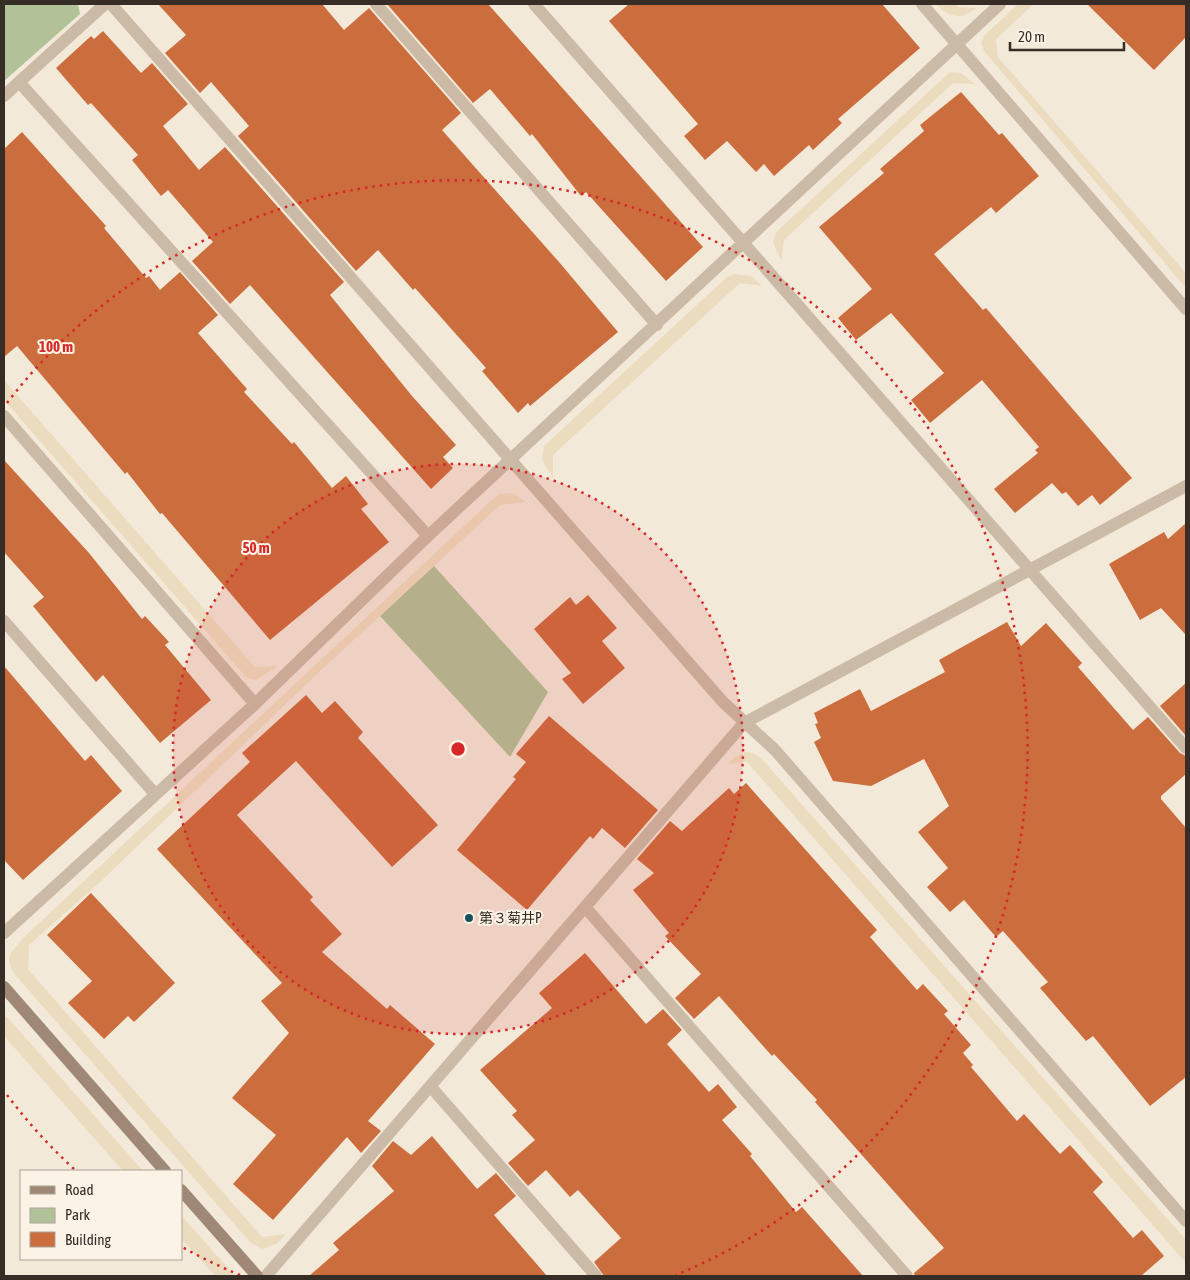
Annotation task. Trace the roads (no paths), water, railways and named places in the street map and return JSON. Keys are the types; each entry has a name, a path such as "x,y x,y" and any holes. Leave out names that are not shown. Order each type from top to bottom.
{"street":[{"path":"4,96 105,4"},
{"path":"111,4 717,695 744,723 775,750 1186,1221"},
{"path":"376,4 658,324"},
{"path":"534,4 746,243 1186,748"},
{"path":"922,4 1186,308"},
{"path":"4,933 255,704 428,536 512,461 1000,4"},
{"path":"19,82 428,536"},
{"path":"4,416 255,704"},
{"path":"266,1276 744,723 1186,486"},
{"path":"4,621 155,794"},
{"path":"585,907 907,1276"},
{"path":"4,987 164,1170"},
{"path":"431,1087 596,1276"},
{"path":"182,1191 257,1276"}],"place":[{"name":"第３菊井P","path":"469,918"}]}
